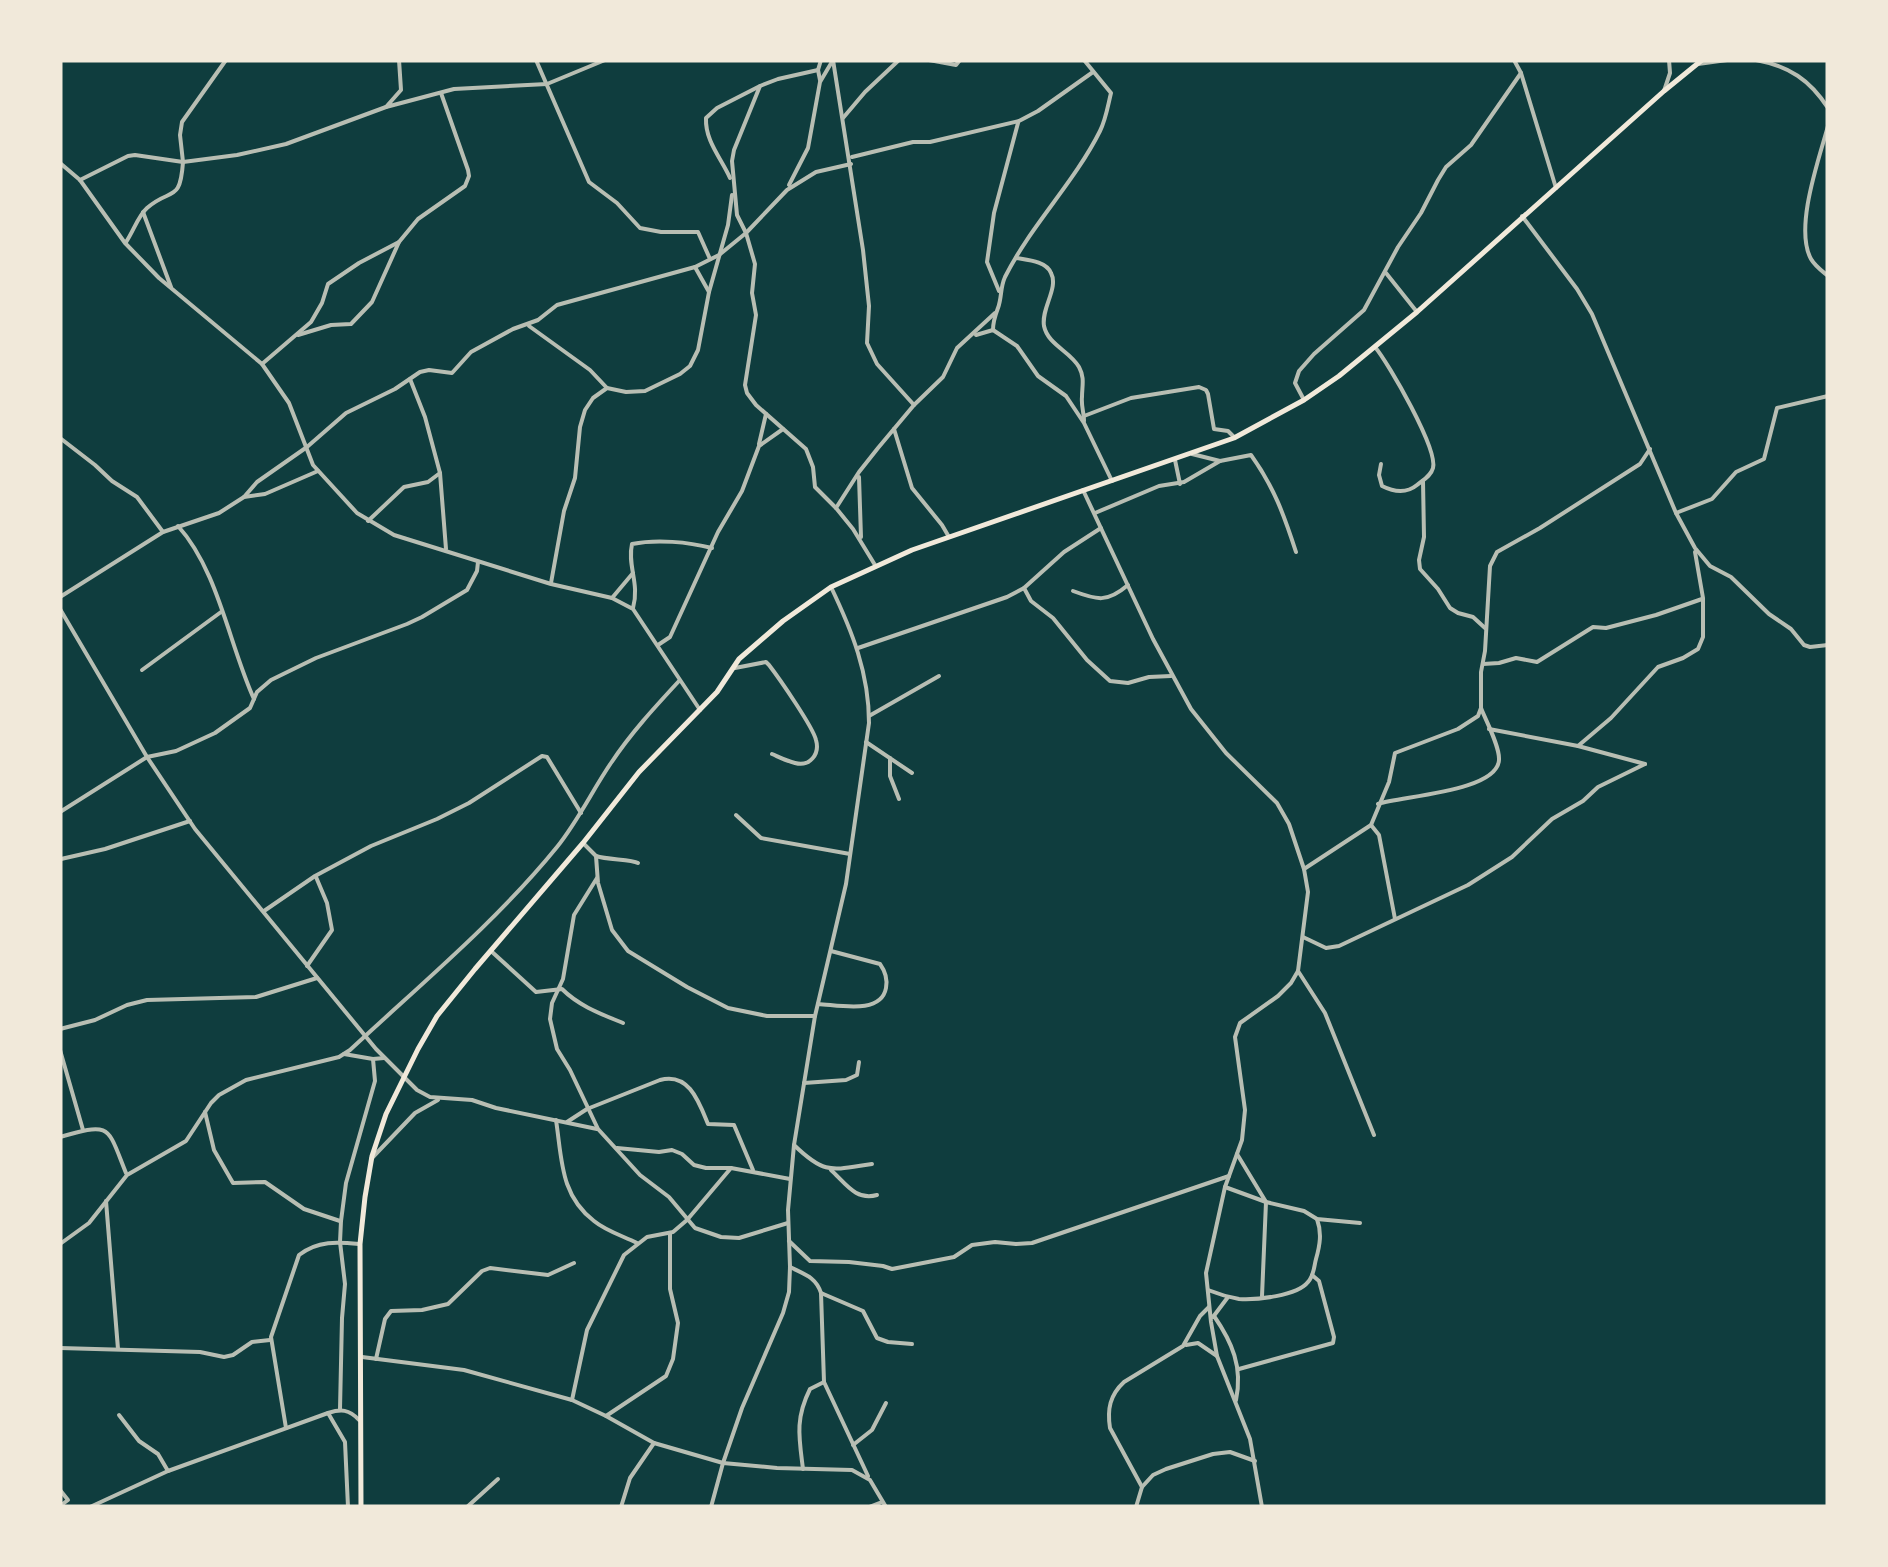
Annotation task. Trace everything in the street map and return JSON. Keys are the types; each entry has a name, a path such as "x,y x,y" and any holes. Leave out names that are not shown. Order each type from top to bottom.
{"main road":[{"path":"361,1507 360,1244 371,1159 386,1114 438,1016 638,772 717,692 739,659 832,586 875,565 1234,438 1304,400 1376,347 1700,62"}],"street":[{"path":"125,243 143,212 175,193 183,162 182,122 226,60"},
{"path":"386,108 401,90 398,60"},
{"path":"536,60 589,182 617,203 640,228 698,232 710,259"},
{"path":"80,180 128,156 183,162 237,155 286,144 441,93 547,84 605,60"},
{"path":"787,190 808,148 820,60"},
{"path":"820,82 833,60 869,306 867,343 878,364 914,405"},
{"path":"843,118 899,60"},
{"path":"929,60 952,66 960,60"},
{"path":"836,508 894,429 943,378 956,348 998,307 1000,291 1016,258 1100,130 1111,93 1084,60"},
{"path":"1514,60 1556,188"},
{"path":"1664,90 1670,73 1669,60"},
{"path":"1700,62 1727,60"},
{"path":"1756,60 1784,66 1821,97 1828,108"},
{"path":"818,70 778,79 717,108 706,118 706,131 732,182 738,220 755,264 752,293 756,315 745,385 748,396 806,449 815,486 836,508 875,565"},
{"path":"60,597 164,532 219,512 244,497 256,482 307,447 346,413 410,379 428,370 452,373 471,352 564,302 696,267 720,255 787,190 816,172 895,146 1019,121 1092,72"},
{"path":"1304,400 1295,383 1299,371 1364,310 1446,167 1471,145 1521,73"},
{"path":"732,182 734,150 760,86"},
{"path":"296,336 331,325 351,324 372,302 399,242 418,219 465,186 468,170 441,93"},
{"path":"1000,291 987,262 994,213 1019,121"},
{"path":"1828,126 1805,222 1811,260 1828,276"},
{"path":"60,163 80,180 125,243 172,289 262,364 288,402 313,465 346,503 394,535 551,584 612,598 632,609 700,710"},
{"path":"527,324 590,370 607,388 645,391 680,374 690,366 698,350 734,190"},
{"path":"143,212 172,289"},
{"path":"1522,216 1592,314 1676,513 1695,548 1710,566 1731,577 1769,614 1792,629 1804,645 1828,645"},
{"path":"262,364 296,336 316,312 328,284 399,242"},
{"path":"1016,258 1043,265 1051,272 1053,282 1043,316 1045,331 1082,371 1084,423"},
{"path":"696,267 709,292"},
{"path":"1386,272 1417,312"},
{"path":"993,330 994,312"},
{"path":"971,336 993,330 1018,346 1038,376 1066,396 1112,481"},
{"path":"1376,347 1430,447 1433,467 1430,475 1404,493 1385,488 1380,481 1381,464"},
{"path":"410,379 440,472 446,552"},
{"path":"551,584 564,511 575,478 580,426 593,398 607,388"},
{"path":"1084,416 1131,398 1199,388 1208,394 1214,430 1228,431 1234,438"},
{"path":"1676,513 1712,499 1736,472 1764,459 1777,408 1828,396"},
{"path":"656,646 670,637 742,491 766,414"},
{"path":"759,446 783,429"},
{"path":"894,429 912,488 949,538"},
{"path":"60,438 136,497 164,532"},
{"path":"1378,804 1456,790 1490,775 1497,767 1500,760 1481,708 1480,676 1490,566 1497,552 1640,464 1650,449"},
{"path":"1192,454 1220,461"},
{"path":"1095,513 1155,487 1180,484 1220,461 1251,455 1280,504 1296,552"},
{"path":"1175,460 1180,484"},
{"path":"244,497 265,494 318,471"},
{"path":"368,521 404,487 428,482 440,472"},
{"path":"859,472 861,542"},
{"path":"1422,481 1424,537 1420,568 1450,608 1486,628"},
{"path":"1083,490 1191,709 1226,753 1277,804 1289,824 1304,869 1308,892 1298,971 1278,996 1240,1024 1236,1037 1245,1110 1242,1140 1225,1186 1206,1273 1217,1356 1250,1439 1260,1507"},
{"path":"178,526 197,552 255,700"},
{"path":"858,648 1007,597 1102,528"},
{"path":"632,609 636,590 630,549 636,543 690,543 712,548"},
{"path":"1578,746 1611,718 1658,666 1698,649 1704,598 1695,548"},
{"path":"60,812 147,757 176,751 215,733 250,708 262,686 271,680 316,658 407,624 468,590 478,562"},
{"path":"612,598 634,572"},
{"path":"1073,591 1100,600 1128,585"},
{"path":"711,1507 742,1408 784,1313 790,1267 788,1223 794,1145 818,1004 850,854 866,742 869,716 865,678 858,648 832,586"},
{"path":"1024,588 1031,601 1053,618 1110,681 1128,683 1172,676"},
{"path":"1483,664 1516,658 1537,662 1593,627 1606,628 1656,615 1704,598"},
{"path":"61,612 190,821 365,1036 417,1090 438,1100"},
{"path":"142,670 222,612"},
{"path":"735,668 766,662 770,665 816,738 816,754 804,764 772,754"},
{"path":"869,716 939,676"},
{"path":"60,1244 86,1226 127,1175 186,1141 214,1099 239,1083 344,1054 365,1036 492,918 556,849 629,737 679,682"},
{"path":"1304,869 1370,825 1389,782 1395,753 1466,725 1478,716 1481,708"},
{"path":"1303,937 1318,946 1332,948 1484,876 1512,857 1552,819 1598,788 1645,764 1490,729"},
{"path":"866,742 912,773"},
{"path":"263,912 315,876 370,846 437,819 545,756 581,813"},
{"path":"890,758 890,776 899,799"},
{"path":"736,815 761,838 850,854"},
{"path":"62,858 104,849 190,821"},
{"path":"1370,825 1378,835 1395,919"},
{"path":"583,843 596,856 638,863"},
{"path":"596,856 597,878 615,935 628,950 728,1008 767,1016 816,1016"},
{"path":"307,966 332,930 327,903 315,876"},
{"path":"597,878 574,915 559,990 550,1010 554,1039 598,1129 694,1228 721,1238 740,1238 788,1223"},
{"path":"491,951 536,992 562,990 593,1011 623,1022"},
{"path":"818,1004 876,1004 886,989 887,978 880,964 831,951"},
{"path":"1298,971 1325,1013 1374,1135"},
{"path":"60,1028 95,1020 147,1000 256,997 316,978"},
{"path":"60,1050 82,1130"},
{"path":"344,1054 386,1058"},
{"path":"340,1409 345,1284 340,1221 374,1081 373,1059"},
{"path":"804,1083 850,1079 858,1075 858,1062"},
{"path":"567,1122 587,1109 668,1078 678,1080 694,1093 708,1124 734,1125 754,1172"},
{"path":"371,1159 415,1114 438,1100 462,1098 598,1129"},
{"path":"206,1112 214,1150 234,1183 265,1182 304,1209 340,1221"},
{"path":"556,1120 570,1194 596,1222 638,1244"},
{"path":"60,1137 82,1130 102,1129 111,1134 127,1175"},
{"path":"794,1145 812,1162 831,1170 856,1194 865,1198 878,1195"},
{"path":"613,1148 672,1150 706,1168 731,1168 790,1179"},
{"path":"1238,1154 1266,1202 1262,1298"},
{"path":"831,1170 872,1164"},
{"path":"572,1400 587,1330 624,1256 650,1235 670,1234 731,1168"},
{"path":"789,1241 810,1261 908,1268 954,1257 972,1245 1032,1243 1229,1176"},
{"path":"1225,1186 1304,1211 1317,1219 1360,1223"},
{"path":"106,1201 118,1349"},
{"path":"1207,1290 1228,1297 1262,1298 1304,1286 1312,1275 1320,1246 1317,1219"},
{"path":"606,1416 666,1376 671,1367 678,1323 670,1289 670,1234"},
{"path":"286,1428 271,1340 299,1255 316,1245 360,1244"},
{"path":"376,1360 385,1318 391,1312 441,1307 490,1268 548,1275 574,1264"},
{"path":"790,1267 814,1279 820,1293 824,1382 884,1505 870,1507"},
{"path":"1238,1368 1333,1343 1319,1282 1312,1275"},
{"path":"820,1293 863,1311 878,1338 912,1344"},
{"path":"1210,1322 1228,1297"},
{"path":"1182,1346 1209,1307"},
{"path":"1214,1316 1230,1341 1238,1368 1235,1403"},
{"path":"60,1348 200,1352 224,1357 252,1342 271,1340"},
{"path":"1142,1487 1110,1428 1111,1400 1117,1389 1182,1346 1198,1342 1217,1356"},
{"path":"359,1356 464,1370 572,1400 654,1443 722,1462 846,1469 870,1480"},
{"path":"803,1469 799,1416 810,1389 824,1382"},
{"path":"853,1445 872,1430 886,1402"},
{"path":"90,1507 168,1471 340,1409 360,1420"},
{"path":"328,1413 344,1442 348,1507"},
{"path":"119,1415 139,1441 158,1454 168,1471"},
{"path":"620,1507 630,1478 654,1443"},
{"path":"1136,1507 1142,1487 1166,1468 1230,1452 1255,1461"},
{"path":"467,1507 498,1479"},
{"path":"60,1490 68,1500 60,1506"}]}
